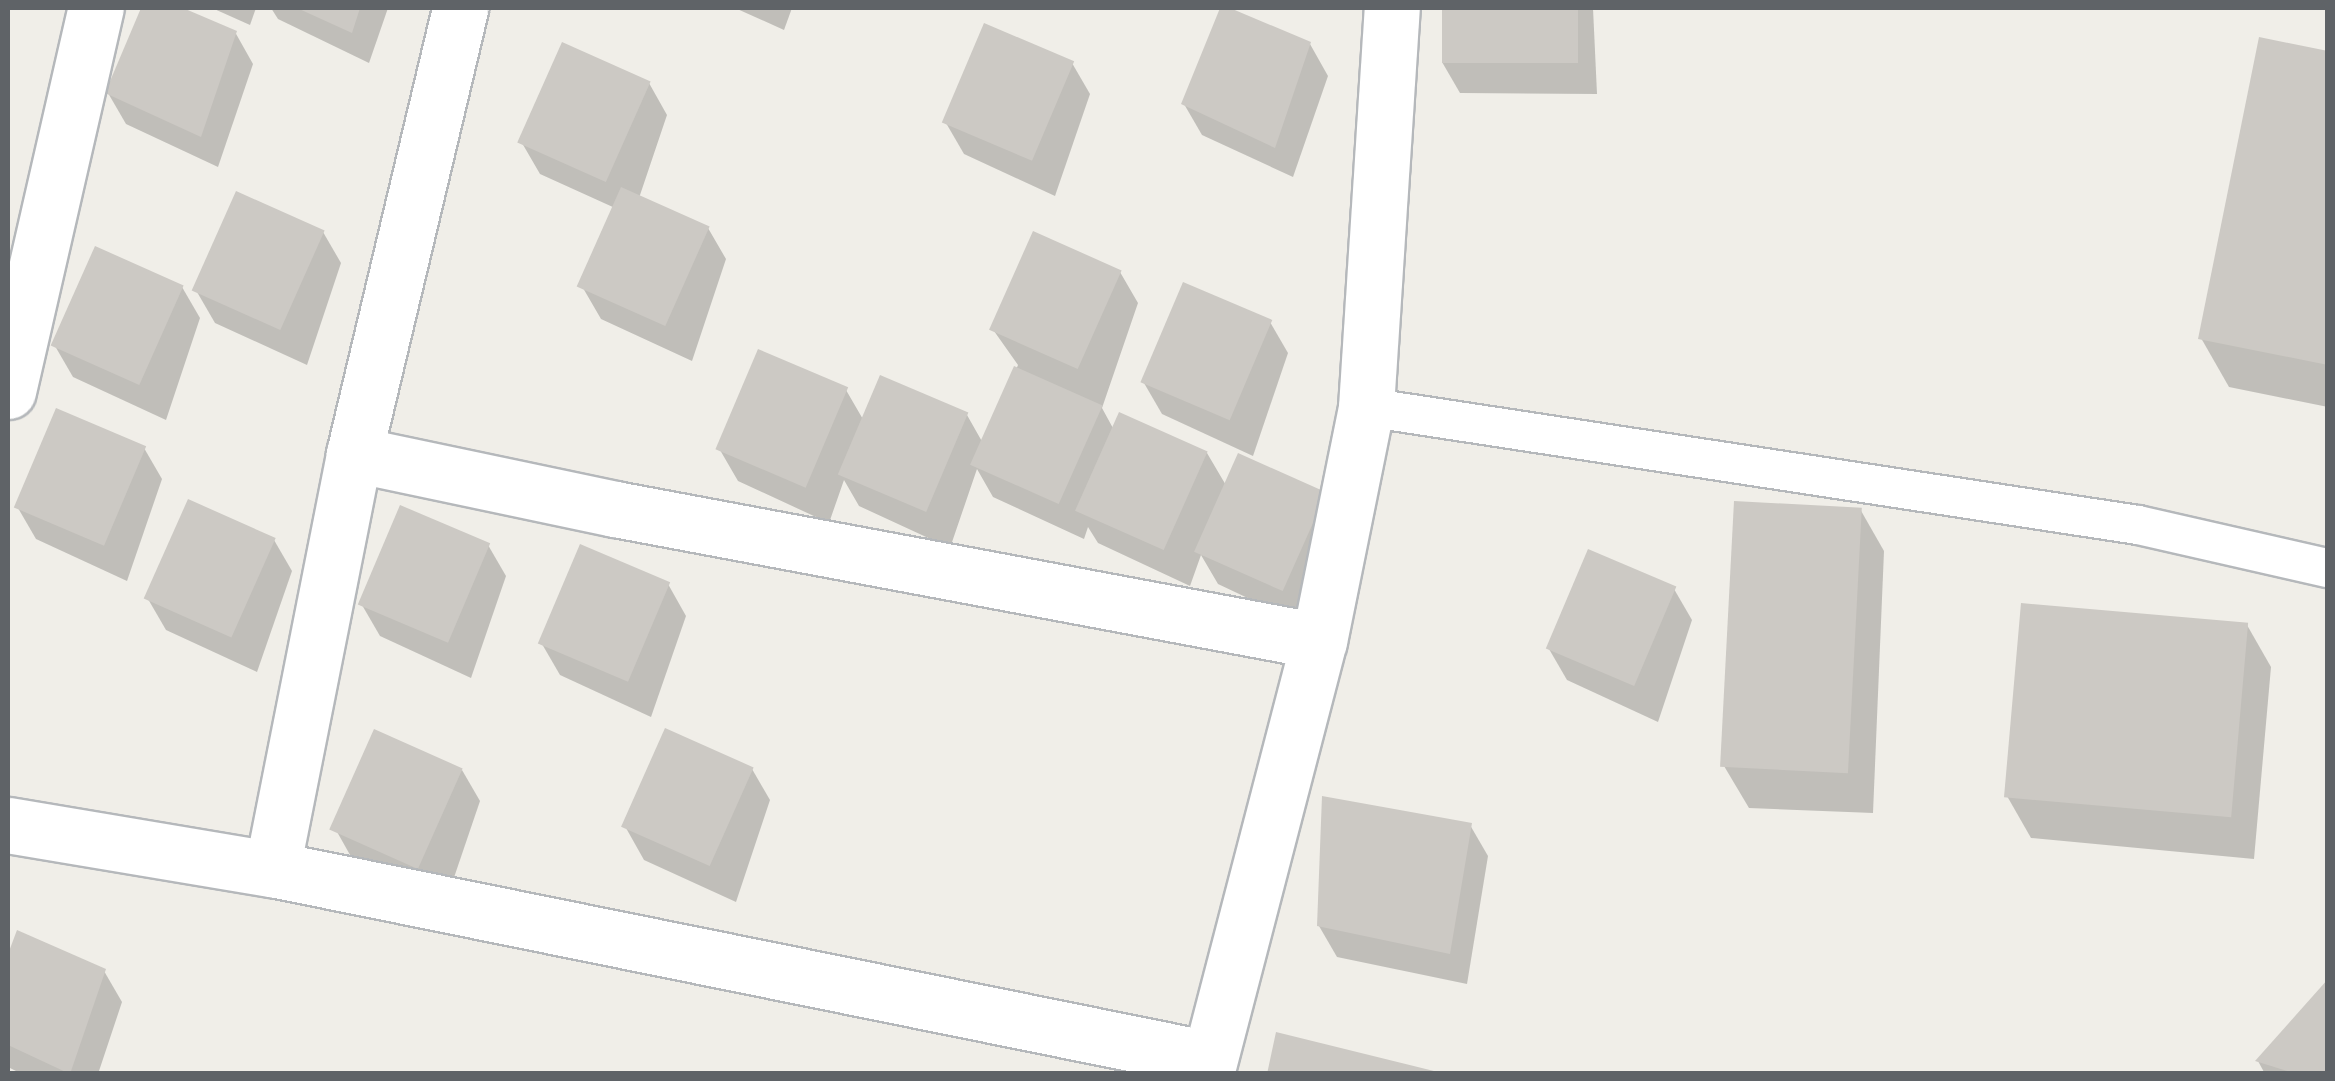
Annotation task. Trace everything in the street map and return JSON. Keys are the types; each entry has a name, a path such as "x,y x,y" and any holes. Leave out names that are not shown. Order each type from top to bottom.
{"street":[{"path":"8,391 96,8"},
{"path":"272,869 354,454 460,8"},
{"path":"8,824 272,869 1208,1066 1320,640 1366,407 1392,8"},
{"path":"354,454 614,509 1320,640"}],"lane":[{"path":"1366,407 2138,525 2328,568"}],"building":[{"path":"141,8 183,8 237,31 201,137 105,93"},
{"path":"297,8 360,8 352,33"},
{"path":"1220,8 1230,8 1311,42 1275,148 1181,104"},
{"path":"1442,8 1578,8 1578,63 1442,63"},
{"path":"984,23 1074,61 1032,161 942,122"},
{"path":"2259,37 2328,51 2328,365 2198,339"},
{"path":"562,42 651,81 606,182 517,142"},
{"path":"621,187 710,226 665,326 577,287"},
{"path":"236,191 325,230 280,330 192,291"},
{"path":"1033,231 1122,270 1078,369 989,330"},
{"path":"95,246 184,285 139,385 51,346"},
{"path":"1183,282 1272,320 1230,420 1140,382"},
{"path":"758,349 848,387 806,488 715,449"},
{"path":"1014,366 1103,405 1059,504 970,465"},
{"path":"880,375 968,413 926,512 838,474"},
{"path":"56,408 146,446 104,546 14,507"},
{"path":"1119,412 1208,451 1164,550 1075,511"},
{"path":"1238,453 1327,492 1283,591 1194,552"},
{"path":"188,499 276,538 231,638 144,599"},
{"path":"1734,501 1862,508 1848,773 1720,767"},
{"path":"400,505 490,543 448,643 358,604"},
{"path":"580,544 670,582 628,682 538,643"},
{"path":"1588,549 1676,587 1634,686 1546,648"},
{"path":"2021,603 2248,623 2231,817 2004,797"},
{"path":"665,728 754,767 710,866 621,827"},
{"path":"374,729 463,768 418,869 329,829"},
{"path":"1322,796 1472,823 1450,954 1317,926"},
{"path":"17,930 106,969 70,1074 8,1045 8,954"},
{"path":"2328,979 2328,1074 2297,1074 2255,1061"},
{"path":"1276,1032 1438,1072 1438,1074 1267,1074"}]}
